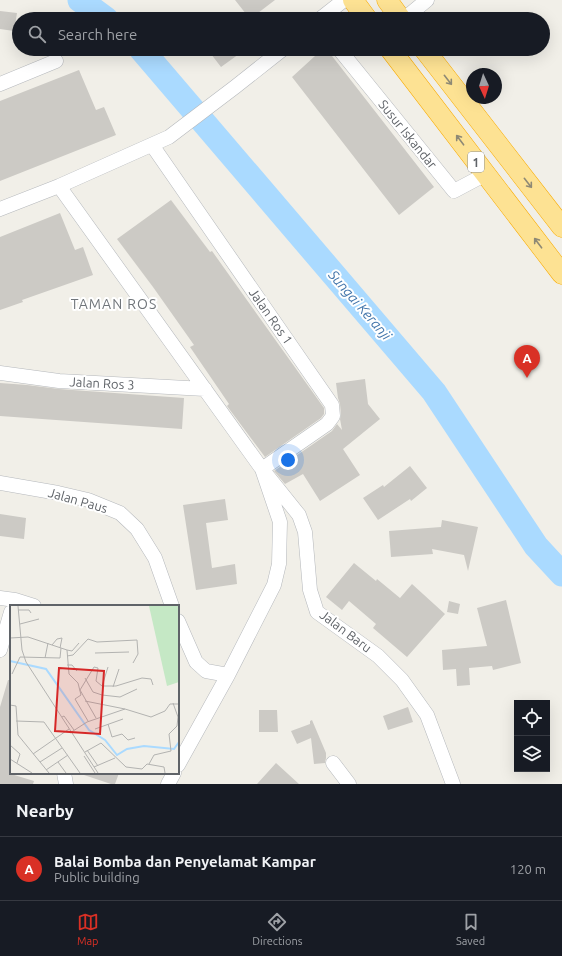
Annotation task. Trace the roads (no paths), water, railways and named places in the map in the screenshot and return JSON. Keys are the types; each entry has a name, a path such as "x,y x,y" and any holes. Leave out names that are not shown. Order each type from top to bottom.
{"highway":[{"path":"353,0 362,12"},
{"path":"386,0 397,12"},
{"name":"1","path":"395,56 562,274"},
{"name":"1","path":"429,56 562,227"}],"street":[{"path":"329,12 344,0"},
{"path":"412,12 427,0"},
{"path":"0,209 59,186 169,137 274,56"},
{"name":"Susur Iskandar","path":"345,56 454,191 486,174"},
{"path":"0,84 56,61"},
{"name":"Jalan Ros 1","path":"152,145 332,405 333,416 327,424 262,469"},
{"path":"59,186 262,469 280,522 279,564 274,585 228,675 179,763"},
{"name":"Jalan Ros 3","path":"0,373 59,381 205,389"},
{"name":"Jalan Baru","path":"262,469 299,515 305,532 310,590 317,612 378,656 402,680 427,715 453,784"},
{"name":"Jalan Paus","path":"0,482 73,496 120,512 137,529 155,558 172,605"},
{"path":"0,598 11,605"},
{"path":"0,650 10,616"},
{"path":"179,623 196,662 206,671 228,675"},
{"path":"333,763 349,784"},
{"path":"64,774 66,784"},
{"path":"168,784 173,774"}],"waterway":[{"name":"Sungai Keranji","path":"80,0 96,12"},
{"name":"Sungai Keranji","path":"147,56 434,392 536,546 562,574"}],"place":[{"name":"Balai Bomba dan Penyelamat Kampar","path":"527,378"}],"district":[{"name":"TAMAN ROS","path":"114,304"}]}
